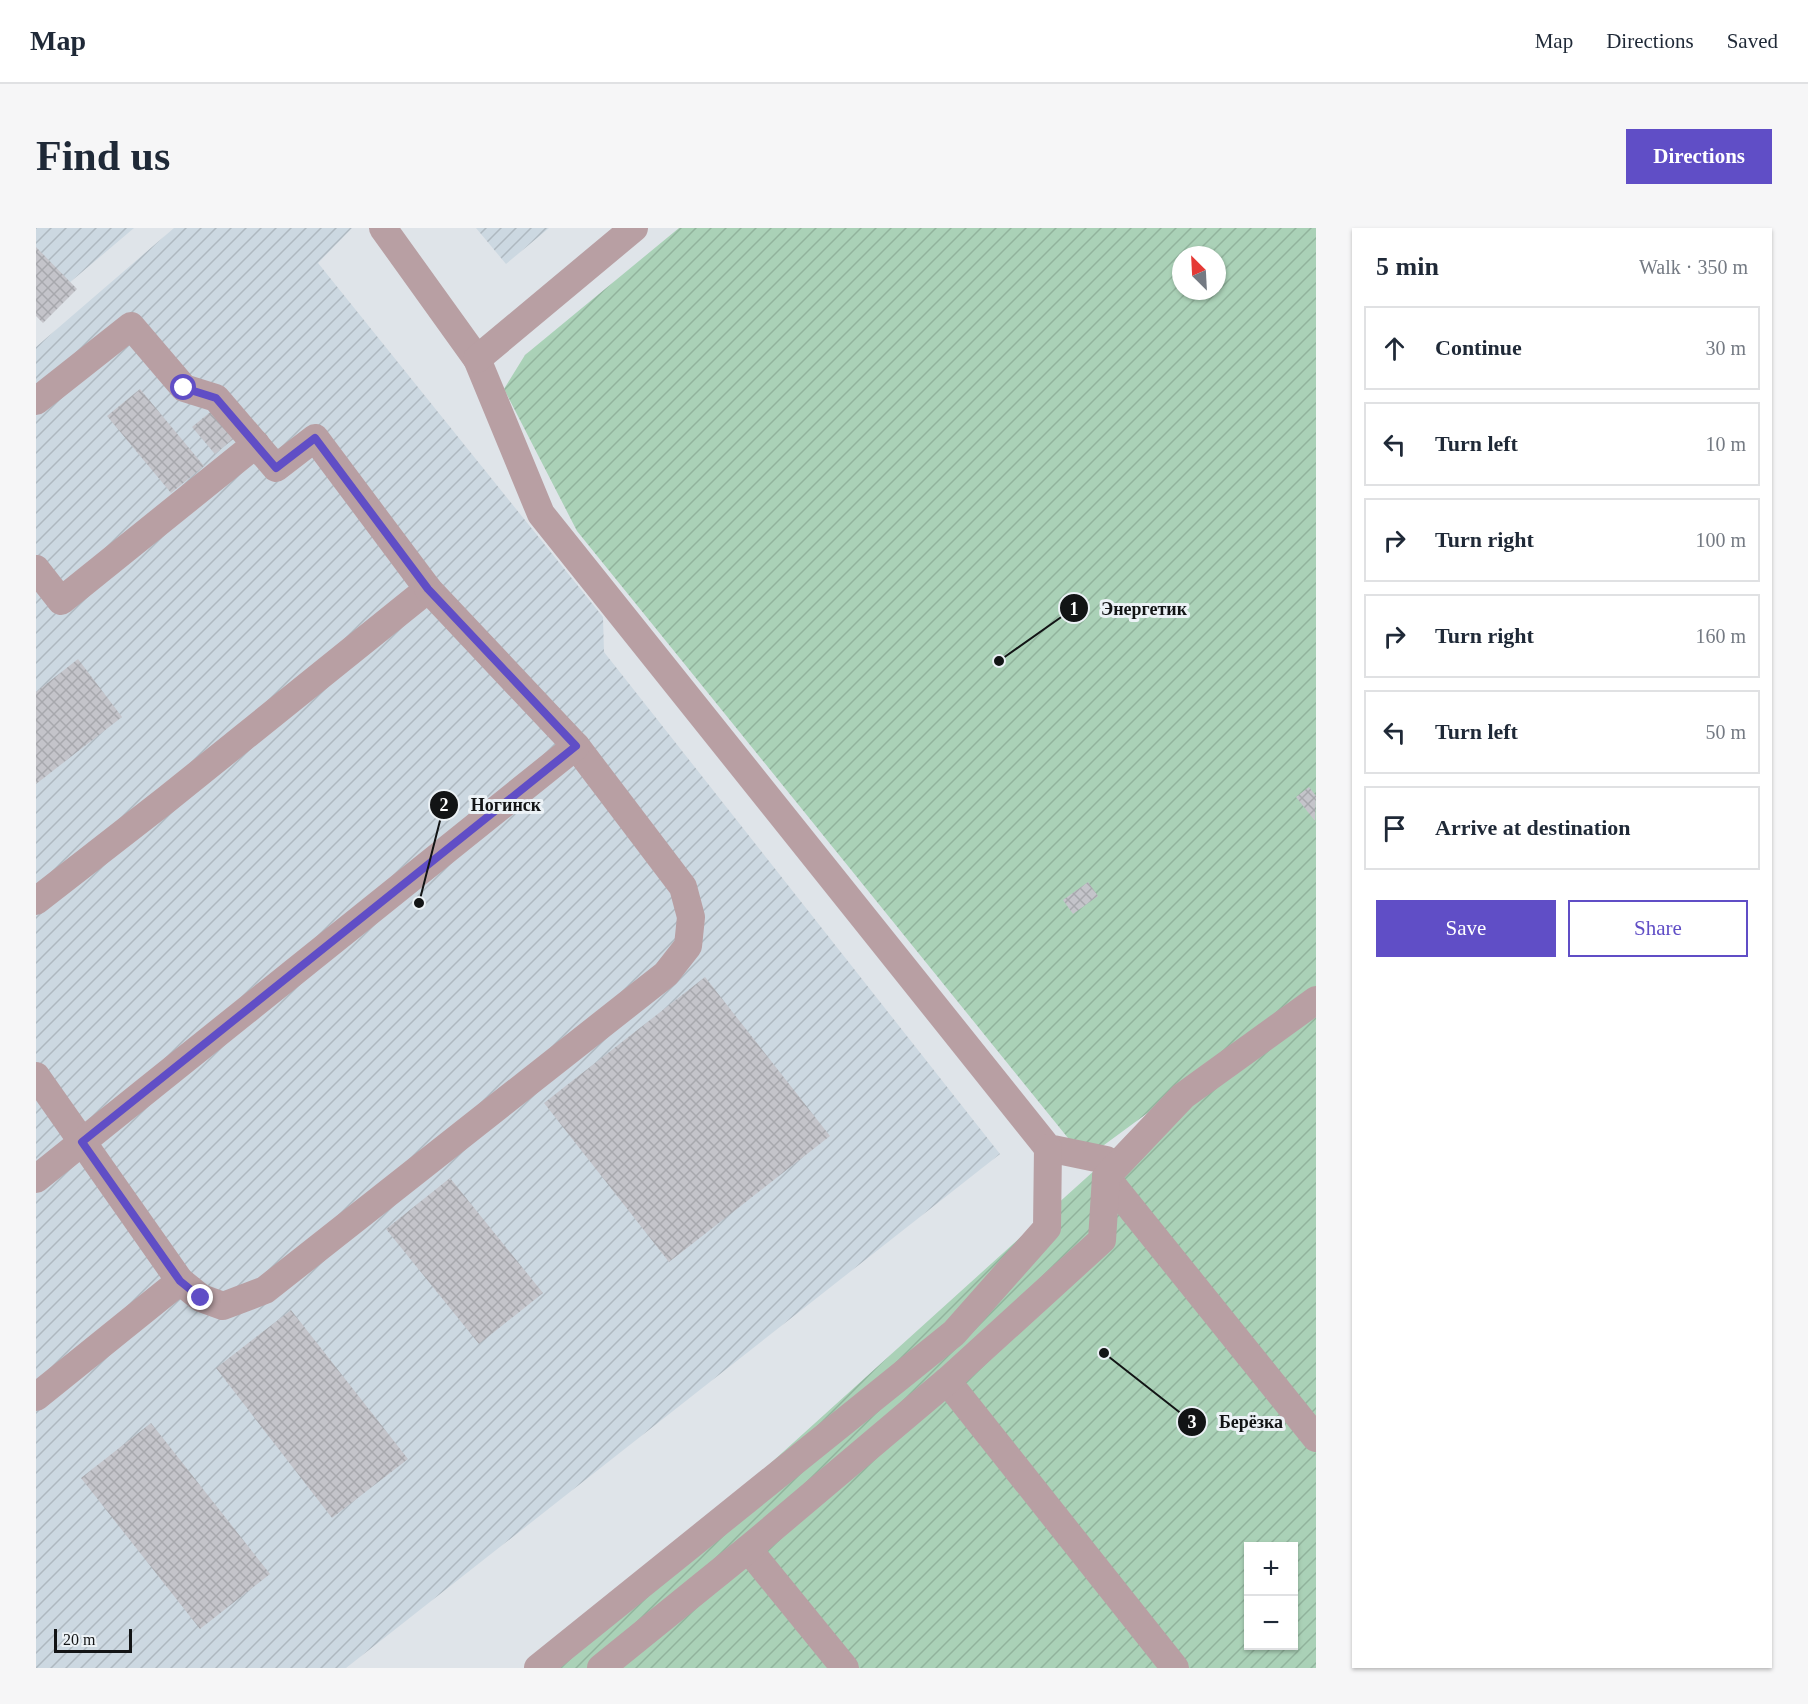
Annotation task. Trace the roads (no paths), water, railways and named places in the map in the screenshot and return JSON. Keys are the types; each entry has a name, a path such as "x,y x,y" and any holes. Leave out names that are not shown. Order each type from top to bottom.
{"lane":[{"path":"383,228 477,359 541,514 1048,1148 1106,1169 1316,1438"},
{"path":"477,359 634,228"},
{"path":"36,400 130,326 184,388 216,398 276,468 315,438 428,589 576,746 683,887 691,917 688,945 666,974 265,1290 223,1306 201,1298 180,1281 36,1076"},
{"path":"36,569 61,601 256,444"},
{"path":"36,901 428,589"},
{"path":"36,1179 576,746"},
{"path":"601,1668 748,1549 947,1381 1102,1240 1106,1169 1183,1096 1314,1006"},
{"path":"538,1668 954,1333 1047,1228 1048,1148"},
{"path":"36,1397 180,1281"},
{"path":"947,1381 1175,1668"},
{"path":"748,1549 845,1668"}],"place":[{"name":"Энергетик","path":"999,661"},
{"name":"Ногинск","path":"419,903"},
{"name":"Берёзка","path":"1104,1353"}]}
